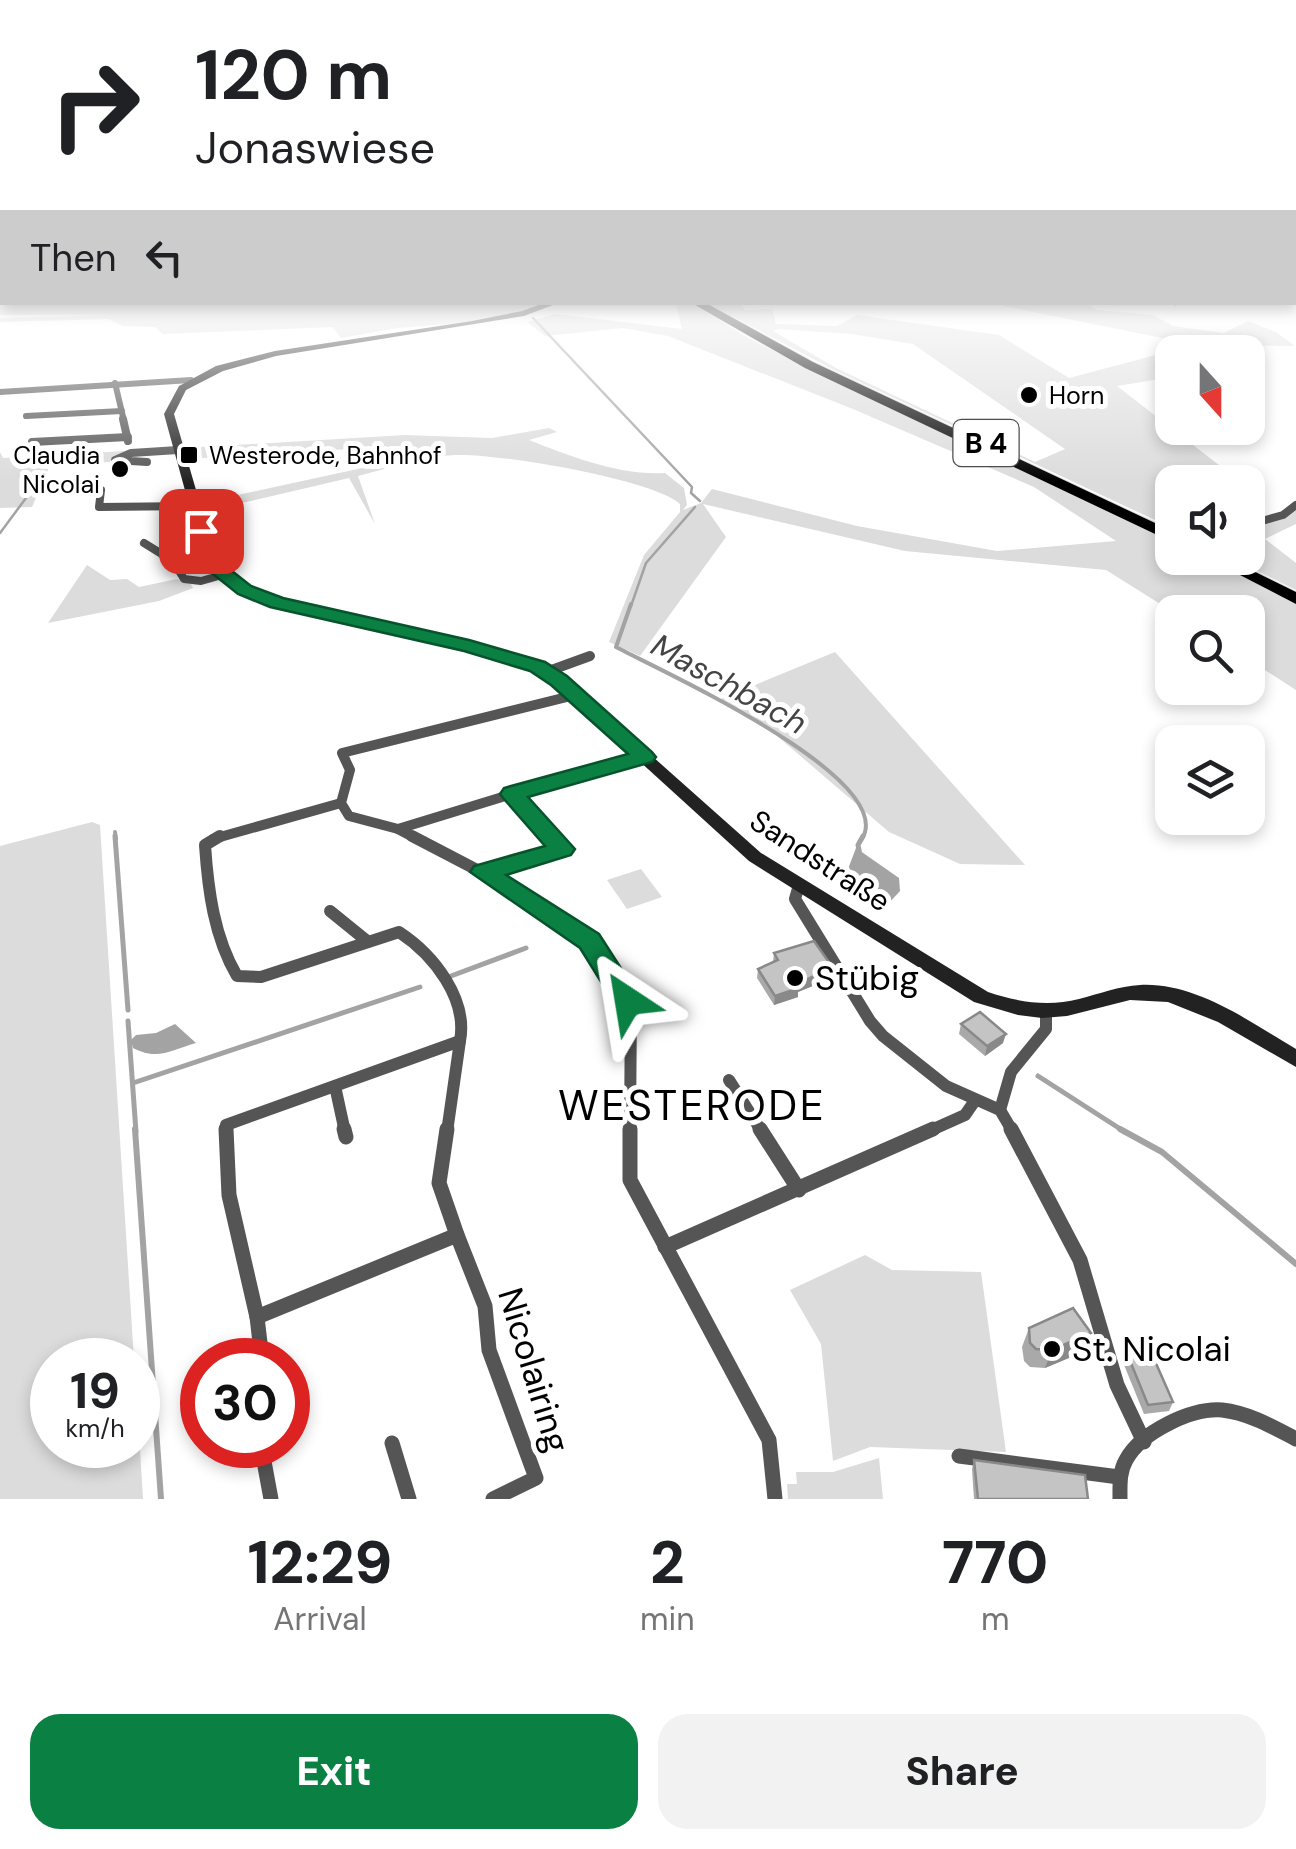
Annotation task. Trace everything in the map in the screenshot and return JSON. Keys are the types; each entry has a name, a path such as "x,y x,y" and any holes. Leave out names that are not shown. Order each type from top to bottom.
{"highway":[{"name":"B 4","path":"771,343 810,365 1155,527"},
{"path":"1251,575 1296,596"},
{"path":"1257,575 1296,596"}],"street":[{"path":"0,392 191,380 242,362 340,343"},
{"path":"191,380 168,404 208,552 222,574"},
{"path":"116,383 131,453"},
{"path":"26,416 122,412"},
{"path":"32,442 128,437"},
{"path":"147,462 116,461 118,456 131,453 178,450"},
{"path":"101,490 99,508 194,506"},
{"path":"1265,520 1283,515 1296,504"},
{"name":"Sandstraße","path":"144,543 173,561 184,579 201,581 222,574 244,590 277,602 469,646 546,672 755,858 981,998 1046,1012"},
{"path":"546,672 590,656"},
{"path":"576,695 342,753 350,770 341,803 349,816 398,829 483,872 558,917 590,941 626,996 628,1168 634,1191 769,1440 775,1499"},
{"path":"398,829 644,757"},
{"path":"483,872 562,849 512,794"},
{"path":"341,803 214,838 205,845 208,880 228,964 237,976 261,977 367,941"},
{"path":"799,885 795,900 870,1021 916,1065 974,1102 1000,1110"},
{"path":"330,911 367,941"},
{"name":"Nicolairing","path":"367,941 400,932 412,938 463,1016 439,1183 485,1306 489,1350 536,1478 493,1499"},
{"path":"1144,1442 1134,1427 1108,1359 1088,1280 1062,1223 1000,1110 1005,1079 1017,1058 1046,1029 1046,1012 1109,996 1147,992 1177,997 1210,1010 1296,1058"},
{"path":"260,1338 249,1270 238,1242 225,1129 230,1123 460,1041"},
{"path":"729,1080 800,1190"},
{"path":"336,1086 346,1137"},
{"path":"665,1248 966,1116 974,1102"},
{"path":"257,1316 458,1235"},
{"path":"1120,1499 1120,1477 1128,1456 1188,1416 1214,1410 1235,1412 1296,1439"},
{"path":"392,1443 409,1499"},
{"path":"958,1456 1120,1477"},
{"path":"266,1468 272,1499"}],"shaded area":[{"path":"686,343 758,343 1155,533 1155,575 1239,575 1296,604 1296,690 1265,670 1265,595 1155,595 1155,601 1106,570 905,551 703,504 726,537 640,656 609,642 644,555 680,512 680,504 664,495 608,477 537,463 444,456 358,476 375,524 349,478 208,511 205,502 431,453 350,449 202,458 201,447 405,435 492,438 549,428 557,432 529,440 613,468 665,473 684,488 687,505 683,510 701,503 712,489 857,526 997,551 1116,541 1034,487"},
{"name":"Horn","path":"783,343 793,343 836,368 1035,462 1065,449 907,343 1012,343 1069,378 1155,355 1155,380 1117,386 1155,415 1155,445 1193,445 1219,465 1155,465 1155,520"},
{"path":"1265,343 1291,343 1295,346 1265,346"},
{"path":"125,451 113,456 110,462 50,465 32,507 0,508 0,452 3,458"},
{"path":"1296,505 1296,524 1265,539 1265,522 1287,516"},
{"path":"1265,539 1296,563 1296,590 1265,575"},
{"path":"87,565 110,580 127,579 139,587 177,579 193,588 159,601 48,623"},
{"path":"835,652 1025,865 960,864 889,832 776,735 721,699"},
{"path":"92,822 100,825 133,1338 30,1338 30,1468 141,1468 143,1499 0,1499 0,846"},
{"path":"856,848 899,878 900,891 888,904 872,911 842,885"},
{"path":"641,869 662,897 627,909 607,880"},
{"path":"175,1024 196,1043 157,1054 133,1048 131,1040 136,1035 156,1033"},
{"path":"865,1255 892,1270 981,1272 1006,1452 870,1447 833,1461 821,1344 790,1290"},
{"path":"879,1458 883,1499 788,1499 787,1484 797,1484 796,1472 833,1472"}],"building":[{"name":"Stübig","path":"814,941 833,968 796,984 799,988 775,996 758,969 778,960 774,953"},
{"path":"980,1012 1006,1034 987,1046 961,1024"},
{"path":"1073,1308 1091,1333 1052,1350 1036,1349 1030,1343 1029,1328"},
{"path":"1147,1343 1173,1402 1148,1405 1124,1346"},
{"path":"974,1460 1085,1475 1088,1499 978,1499"}],"waterway":[{"name":"Maschbach","path":"556,343 692,487 691,493 700,501"},
{"path":"0,533 26,498 20,475"},
{"name":"Maschbach","path":"631,606 646,563 695,507"},
{"name":"Maschbach","path":"631,604 616,647 722,702 812,758 845,786 864,814 862,838"},
{"path":"115,832 116,839"},
{"path":"115,836 128,1010"},
{"name":"Maschbach","path":"860,855 858,845 862,838"},
{"path":"451,976 526,948"},
{"path":"133,1083 420,987"},
{"path":"128,1021 136,1132"},
{"name":"Maschbach","path":"1038,1076 1122,1130"},
{"path":"135,1129 161,1499"},
{"name":"Maschbach","path":"1122,1130 1162,1152 1296,1264"}],"place":[{"name":"Horn","path":"1029,395"},
{"name":"Westerode, Bahnhof","path":"189,455"},
{"name":"Claudia Nicolai","path":"120,469"},
{"name":"Stübig","path":"795,978"},
{"name":"St. Nicolai","path":"1052,1349"}],"district":[{"name":"WESTERODE","path":"692,1105"}],"route":[{"path":"201,531 215,566 244,590 277,602 469,646 538,667 559,680 644,757 512,794 562,849 483,872 590,941 622,990 622,998 628,1001"}]}
